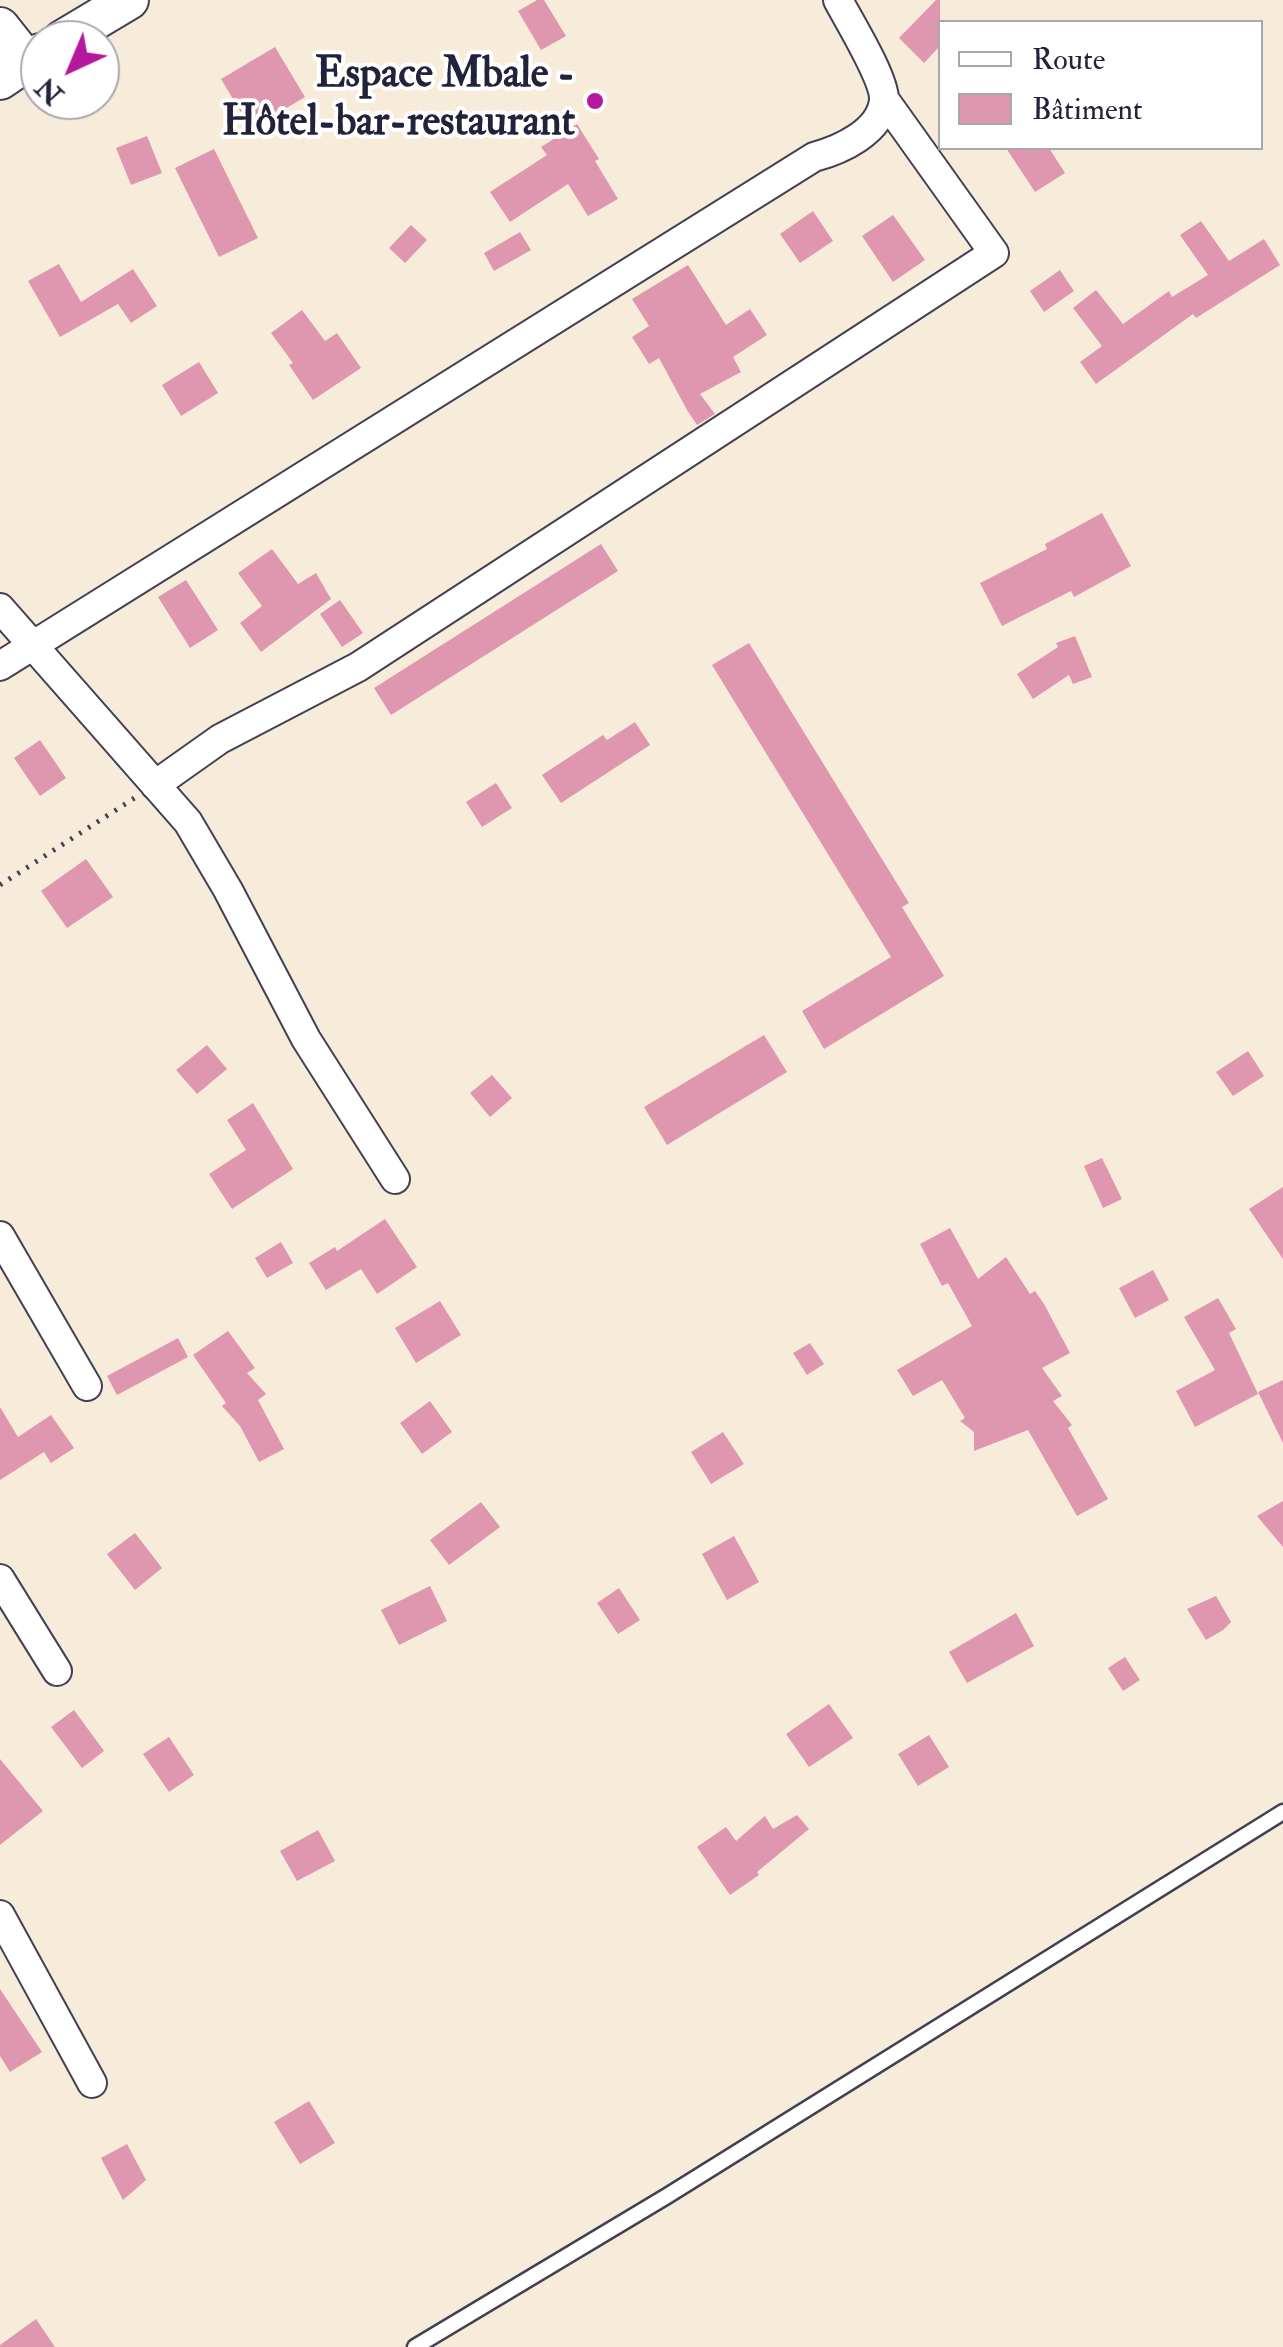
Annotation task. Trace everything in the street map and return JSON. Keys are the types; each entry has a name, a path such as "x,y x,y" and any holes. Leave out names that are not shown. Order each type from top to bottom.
{"street":[{"path":"96,20 129,0"},
{"path":"155,785 220,739 358,667 994,253 884,99 879,79 838,0"},
{"path":"0,27 20,62"},
{"path":"0,666 814,158 836,151 878,120 884,99"},
{"path":"0,608 188,822 306,1039 394,1179"},
{"path":"0,1236 87,1386"},
{"path":"0,1579 57,1671"},
{"path":"0,1915 92,2084"}],"lane":[{"path":"415,2347 684,2186 1283,1812"}],"path":[{"path":"0,886 155,785"}],"building":[{"path":"544,0 566,36 541,50 518,11"},
{"path":"940,0 938,48 924,63 899,38"},
{"path":"275,47 305,97 251,129 221,79"},
{"path":"577,124 618,199 588,216 568,184 510,222 490,192 547,155 541,147"},
{"path":"147,136 162,173 131,185 116,148"},
{"path":"214,149 258,238 219,257 175,168"},
{"path":"1007,150 1050,150 1065,173 1035,192"},
{"path":"813,211 833,241 800,263 780,234"},
{"path":"893,215 925,260 893,282 862,236"},
{"path":"1201,221 1229,261 1264,239 1280,265 1196,318 1193,314 1096,384 1080,362 1102,346 1073,308 1096,290 1123,324 1169,291 1172,297 1208,275 1180,235"},
{"path":"411,225 427,240 405,263 389,248"},
{"path":"520,232 531,250 494,271 484,253"},
{"path":"59,264 81,302 133,269 157,306 131,323 118,304 60,337 28,281"},
{"path":"688,265 726,325 750,309 767,335 733,357 741,372 700,394 715,414 697,425 659,358 649,364 632,337 649,326 632,299"},
{"path":"1060,270 1074,291 1044,312 1030,291"},
{"path":"302,310 325,341 337,333 361,368 313,400 271,333"},
{"path":"199,362 218,393 181,416 162,385"},
{"path":"1102,513 1131,566 1074,597 1071,591 1002,626 980,583 1047,549 1045,544"},
{"path":"601,544 618,571 391,715 374,688"},
{"path":"272,549 298,584 316,573 331,599 261,652 240,623 262,606 238,573"},
{"path":"186,580 218,630 190,648 158,597"},
{"path":"340,600 363,633 342,647 320,614"},
{"path":"1075,636 1092,677 1073,684 1069,675 1033,699 1017,674 1058,647 1056,643"},
{"path":"749,643 909,903 902,907 944,976 824,1049 802,1011 891,957 712,665"},
{"path":"635,722 650,745 561,803 542,775 603,735 607,740"},
{"path":"40,740 66,778 40,796 14,758"},
{"path":"496,783 512,808 482,827 466,802"},
{"path":"86,859 113,897 67,928 41,891"},
{"path":"764,1035 787,1072 667,1145 644,1107"},
{"path":"207,1045 227,1069 197,1094 176,1070"},
{"path":"1248,1051 1264,1076 1233,1096 1216,1072"},
{"path":"492,1075 512,1098 490,1117 470,1093"},
{"path":"253,1103 293,1169 232,1209 209,1174 246,1150 227,1120"},
{"path":"1102,1158 1122,1199 1103,1208 1084,1166"},
{"path":"1283,1187 1283,1259 1249,1209"},
{"path":"385,1219 417,1267 377,1294 361,1269 326,1290 309,1263 335,1247 337,1251"},
{"path":"950,1228 978,1279 1006,1257 1030,1294 1035,1291 1044,1304 1070,1353 1042,1368 1062,1396 1053,1401 1072,1425 1068,1428 1108,1499 1077,1516 1028,1430 974,1451 974,1432 960,1421 965,1418 942,1380 913,1396 897,1370 972,1326 948,1283 942,1286 920,1244"},
{"path":"281,1242 293,1263 267,1278 255,1258"},
{"path":"1153,1270 1169,1300 1135,1318 1119,1288"},
{"path":"1218,1298 1236,1329 1229,1333 1258,1394 1195,1427 1176,1391 1215,1370 1184,1317"},
{"path":"440,1301 461,1335 416,1363 395,1328"},
{"path":"228,1331 255,1368 247,1373 266,1394 258,1400 284,1449 259,1462 193,1355"},
{"path":"178,1338 188,1357 117,1395 107,1376"},
{"path":"810,1343 824,1364 807,1375 793,1353"},
{"path":"1283,1380 1283,1443 1258,1392"},
{"path":"430,1401 452,1432 422,1454 400,1423"},
{"path":"0,1407 18,1437 51,1415 74,1448 51,1463 44,1452 0,1480"},
{"path":"723,1432 744,1464 711,1484 691,1452"},
{"path":"1283,1501 1283,1547 1257,1516"},
{"path":"481,1502 500,1527 449,1565 430,1540"},
{"path":"135,1533 162,1568 135,1590 107,1554"},
{"path":"734,1536 759,1582 727,1600 702,1554"},
{"path":"430,1586 447,1621 399,1645 381,1610"},
{"path":"619,1588 640,1620 618,1634 597,1603"},
{"path":"1216,1596 1231,1622 1206,1640 1187,1609"},
{"path":"1016,1613 1034,1646 967,1683 949,1652"},
{"path":"1125,1657 1140,1680 1123,1691 1108,1668"},
{"path":"829,1704 853,1738 809,1767 786,1734"},
{"path":"74,1710 104,1751 82,1768 51,1727"},
{"path":"929,1735 949,1767 918,1786 898,1754"},
{"path":"169,1737 194,1775 169,1792 143,1754"},
{"path":"0,1759 43,1811 0,1845"},
{"path":"797,1815 809,1829 757,1872 759,1875 730,1895 697,1847 726,1827 736,1841 765,1816 773,1829"},
{"path":"318,1830 335,1861 297,1881 280,1851"},
{"path":"0,1989 42,2052 10,2072 0,2056"},
{"path":"309,2101 335,2143 300,2164 274,2122"},
{"path":"127,2144 146,2180 123,2200 101,2158"},
{"path":"36,2319 55,2347 0,2347 0,2345"}],"place":[{"name":"Espace Mbale - Hôtel-bar-restaurant","path":"595,101"}]}
